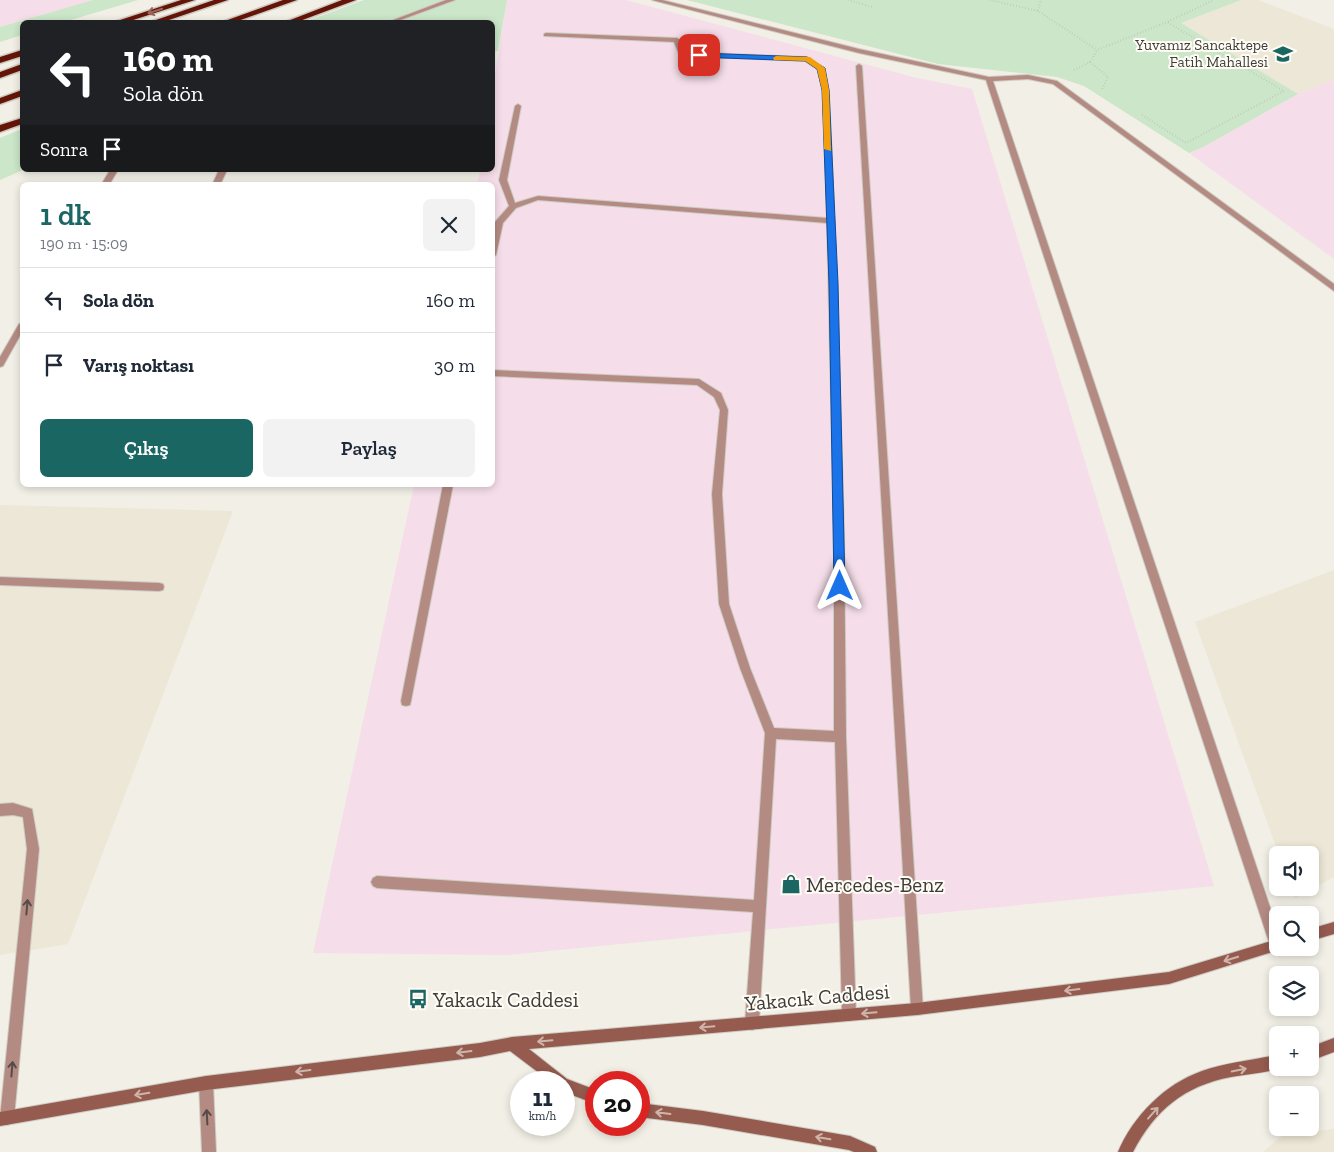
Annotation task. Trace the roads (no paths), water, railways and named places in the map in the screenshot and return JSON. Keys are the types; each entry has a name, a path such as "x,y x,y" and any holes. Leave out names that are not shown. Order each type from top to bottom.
{"highway":[{"path":"125,20 190,0"},
{"path":"161,20 223,0"},
{"path":"233,20 292,0"},
{"path":"296,20 351,0"},
{"path":"0,60 20,54"},
{"path":"0,75 20,68"},
{"path":"0,101 20,94"},
{"path":"0,129 20,122"}],"main road":[{"path":"1319,932 1334,928"},
{"name":"Yakacık Caddesi","path":"4,1118 206,1083 480,1050 512,1044 917,1008 1169,978 1269,947"},
{"path":"512,1044 547,1071"},
{"path":"1319,1051 1334,1045"},
{"path":"1125,1152 1134,1135 1169,1095 1201,1078 1269,1064"},
{"path":"650,1111 712,1119 850,1143 870,1152"}],"street":[{"path":"397,20 452,0"},
{"path":"656,0 859,51 989,79 1028,77 1055,82 1334,288"},
{"path":"546,34 677,40 682,54 807,59 821,68 826,90 830,221 839,529 840,737 849,1014"},
{"path":"859,66 917,1008"},
{"path":"989,79 1269,921"},
{"path":"513,206 503,180 518,106"},
{"path":"495,241 499,222 513,206 538,198 830,221"},
{"path":"0,364 20,329"},
{"path":"495,373 699,382 718,395 724,410 717,494 724,604 745,668 772,733 752,1023"},
{"path":"406,701 448,487"},
{"path":"0,581 159,587"},
{"path":"772,733 840,737"},
{"path":"0,810 13,808 28,813 33,849 4,1118"},
{"path":"377,882 759,906"},
{"path":"206,1083 209,1152"}],"place":[{"name":"Yuvamız Sancaktepe Fatih Mahallesi","path":"1283,54"},
{"name":"Mercedes-Benz","path":"791,884"},
{"name":"Yakacık Caddesi","path":"418,999"}]}
